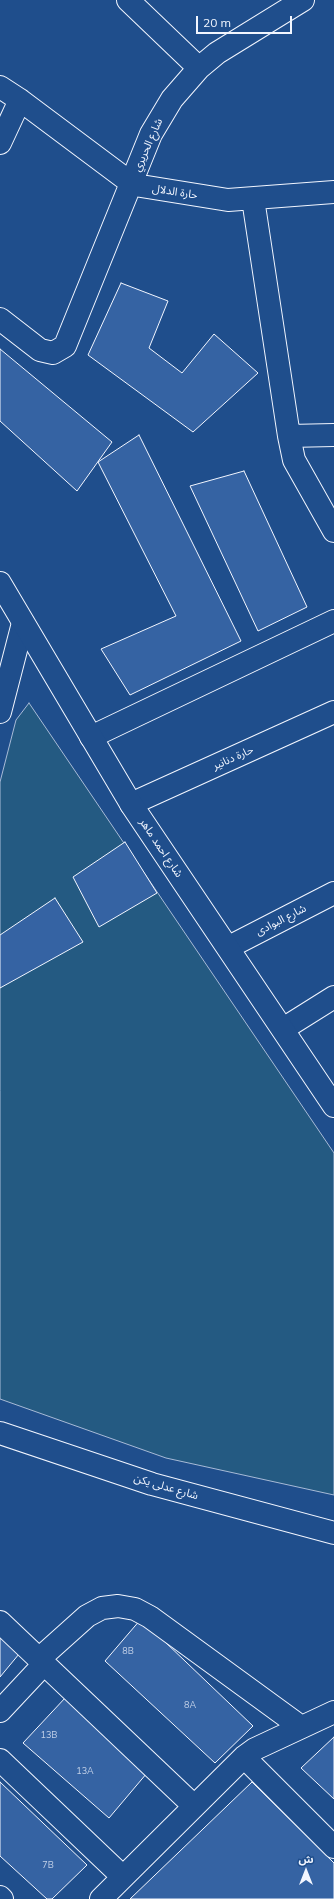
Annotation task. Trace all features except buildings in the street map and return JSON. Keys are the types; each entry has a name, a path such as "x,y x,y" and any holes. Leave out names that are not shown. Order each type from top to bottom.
{"street":[{"name":"شارع الحريري","path":"0,319 40,350 53,353 65,346 151,134 172,99 199,68 217,53 303,0"},
{"path":"134,2 199,68"},
{"name":"حارة الدلال","path":"0,87 20,100 131,183 152,188 228,200 334,192"},
{"path":"0,143 20,100"},
{"path":"253,199 289,436 294,460 334,531"},
{"path":"289,436 334,435"},
{"name":"شارع احمد ماهر","path":"0,583 131,804 334,1106"},
{"path":"91,737 334,621"},
{"path":"0,712 23,623"},
{"name":"حارة دنانير","path":"131,804 334,712"},
{"name":"شارع البوادى","path":"229,948 334,893"},
{"path":"283,1029 334,997"},
{"name":"شارع عدلى يكن","path":"0,1433 152,1484 334,1533"},
{"path":"0,1711 42,1662 87,1616 102,1608 118,1606 135,1609 150,1617 301,1728"},
{"path":"0,1622 194,1806"},
{"path":"101,1899 244,1757 255,1749 334,1712"},
{"path":"244,1757 334,1847"},
{"path":"0,1760 124,1877"}],"shaded area":[{"path":"29,703 334,1153 334,1495 166,1458 0,1399 0,782 16,720"}]}
